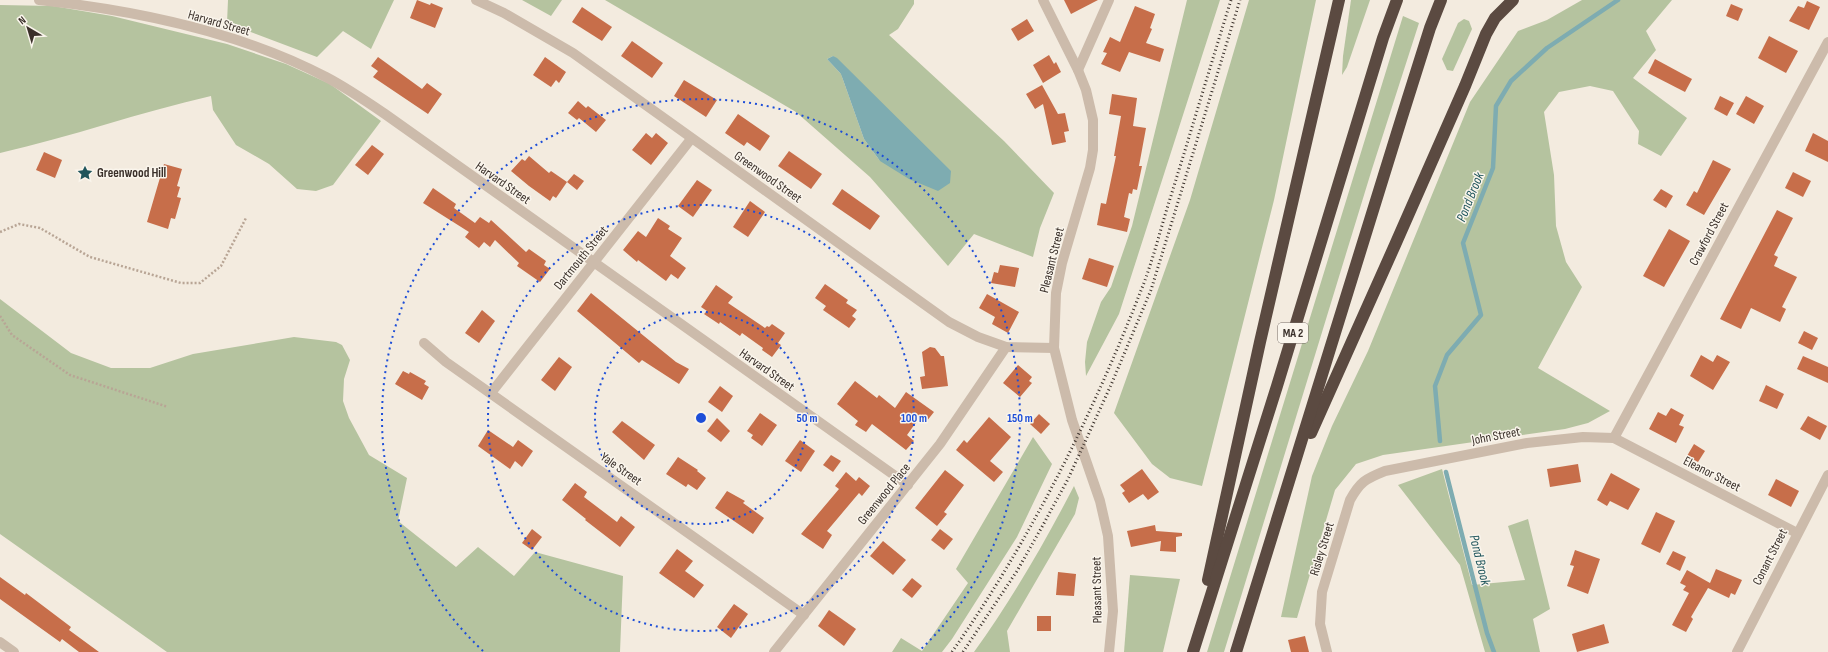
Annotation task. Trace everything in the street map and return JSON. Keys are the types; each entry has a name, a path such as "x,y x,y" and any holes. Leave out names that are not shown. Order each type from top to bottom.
{"highway":[{"path":"1193,652 1260,342 1339,0"},
{"name":"MA 2","path":"1193,652 1397,0"},
{"path":"1236,652 1430,28 1441,0"},
{"path":"1290,478 1401,231 1465,86 1486,34 1495,18 1513,0"}],"street":[{"name":"Harvard Street","path":"39,0 102,9 196,29 269,52 308,68 339,84 385,114 908,485"},
{"name":"Greenwood Street","path":"476,0 504,12 562,46 933,312 978,337 1006,347 1054,348"},
{"name":"Pleasant Street","path":"1043,0 1078,70 1086,90 1094,128 1090,168 1058,279 1054,319 1054,348 1072,420 1100,502 1108,536 1113,610 1109,652"},
{"path":"1078,70 1109,0"},
{"name":"Crawford Street","path":"1614,438 1828,42"},
{"name":"Dartmouth Street","path":"491,393 691,139"},
{"name":"Yale Street","path":"424,343 441,358 804,615"},
{"name":"Greenwood Place","path":"774,652 940,444 1006,347"},
{"name":"John Street","path":"1385,471 1527,443 1583,436 1614,438"},
{"name":"Eleanor Street","path":"1614,438 1797,533"},
{"name":"Risley Street","path":"1327,652 1320,624 1322,592 1348,507 1360,484 1369,477 1385,471"},
{"name":"Conant Street","path":"1737,652 1828,475"},
{"path":"0,642 14,652"}],"path":[{"path":"0,232 19,224 40,228 90,256 181,282 200,284 221,266 246,218"},
{"path":"0,316 12,336 70,375 168,407"}],"green space":[{"path":"228,0 394,0 371,49 343,31 317,57 227,23"},
{"path":"522,0 562,0 551,16"},
{"path":"605,0 914,0 914,4 898,29 889,35 1004,141 1054,193 1040,228 1033,257 974,234 948,266 870,177 796,112","holes":["833,56 880,161 864,139 841,74 827,59"]},
{"path":"1187,0 1220,0 1119,314 1086,376 1085,362 1087,342 1101,302 1111,287 1132,226"},
{"path":"1249,0 1316,0 1274,200 1202,486 1170,478 1152,464 1114,413 1190,200"},
{"path":"1351,0 1370,0 1347,67 1342,75 1343,56"},
{"path":"1582,0 1672,0 1646,31 1656,50 1633,78 1687,118 1661,156 1638,144 1639,131 1613,91 1590,86 1559,92 1544,112 1554,175 1556,226 1566,262 1582,287 1538,368 1610,411 1588,423 1565,429 1383,455 1356,464 1335,490 1297,618 1281,617 1312,476 1332,426 1368,351 1470,102 1518,31 1547,20"},
{"path":"0,5 53,6 112,16 227,44 286,64 330,84 381,121 333,185 316,191 297,189 269,164 236,145 213,110 211,96 158,109 53,140 0,153"},
{"path":"1403,16 1419,23 1372,169 1224,652 1207,652"},
{"path":"1464,19 1469,21 1472,29 1453,71 1447,70 1442,59 1458,23"},
{"path":"0,299 71,353 111,368 150,368 193,354 294,337 336,342 342,345 350,360 344,379 343,401 349,418 369,455 407,478 398,521 456,567 478,547 514,576 535,552 623,576 620,652 167,652 0,534"},
{"path":"1033,437 1052,464 1017,537 952,639 942,652 892,652 901,638 922,651 968,583 956,569"},
{"path":"1442,469 1472,585 1525,580 1508,526 1528,519 1550,609 1533,619 1540,652 1485,652 1460,565 1398,485"},
{"path":"1074,486 1079,498 1075,514 1007,631 1010,652 974,652 1027,571"},
{"path":"1130,575 1180,579 1163,652 1124,652"}],"water":[{"path":"833,56 837,58 951,171 950,183 938,191 909,179 880,161 864,139 841,74 827,59"}],"building":[{"path":"417,0 430,5 431,3 443,8 435,28 410,18"},
{"path":"1064,0 1098,0 1071,14"},
{"path":"1807,1 1820,7 1809,30 1789,21 1798,6 1804,8"},
{"path":"1731,4 1743,9 1738,21 1726,16"},
{"path":"1135,6 1155,14 1150,28 1152,29 1146,43 1164,49 1160,62 1129,52 1120,72 1101,64 1107,53 1103,52 1110,37 1120,42"},
{"path":"582,7 612,27 602,41 572,22"},
{"path":"1027,19 1034,31 1018,41 1011,29"},
{"path":"1769,36 1798,51 1786,73 1758,58"},
{"path":"632,41 663,63 652,78 621,56"},
{"path":"1049,55 1054,64 1056,62 1061,72 1043,83 1033,65"},
{"path":"378,57 422,89 427,83 442,94 428,114 373,77 378,71 371,66"},
{"path":"545,57 566,72 559,83 556,80 551,87 533,75"},
{"path":"1655,59 1692,79 1685,92 1648,73"},
{"path":"684,80 717,100 706,117 674,96"},
{"path":"1042,85 1058,114 1065,113 1069,131 1064,132 1066,142 1052,145 1043,104 1035,109 1026,94"},
{"path":"1112,94 1137,98 1133,126 1146,128 1139,166 1142,166 1137,190 1133,189 1132,194 1129,193 1124,217 1130,219 1127,232 1097,225 1101,203 1106,204 1116,156 1114,156 1121,116 1109,114"},
{"path":"1720,96 1734,103 1727,116 1714,109"},
{"path":"1746,96 1764,106 1754,124 1736,114"},
{"path":"578,101 586,108 588,106 606,120 596,132 579,118 577,120 568,113"},
{"path":"738,114 770,136 760,151 747,142 744,146 725,133"},
{"path":"646,133 652,138 656,133 668,143 651,165 632,150"},
{"path":"1813,133 1828,141 1828,162 1805,151"},
{"path":"372,145 384,154 368,175 355,165"},
{"path":"789,151 822,174 811,189 778,166"},
{"path":"44,152 62,160 55,178 36,170"},
{"path":"529,156 549,173 551,171 567,182 556,198 553,196 550,201 511,171 522,159 525,161"},
{"path":"1713,160 1731,169 1704,215 1686,205 1694,191 1697,193"},
{"path":"164,164 182,169 177,186 180,187 177,197 181,198 175,219 171,218 168,229 147,222"},
{"path":"1793,172 1811,181 1803,197 1785,188"},
{"path":"574,174 584,181 577,190 567,182"},
{"path":"697,180 712,190 693,217 678,206"},
{"path":"433,188 456,204 454,208 475,223 480,217 489,223 491,220 526,252 529,249 546,261 544,265 550,269 540,282 517,266 519,263 495,240 490,247 484,242 479,248 465,237 469,232 423,203"},
{"path":"842,189 880,216 870,230 832,204"},
{"path":"1661,189 1673,196 1666,208 1653,200"},
{"path":"750,201 765,212 748,237 733,227"},
{"path":"1777,210 1793,218 1774,255 1778,257 1774,266 1797,277 1782,307 1786,309 1780,322 1751,308 1741,329 1720,319"},
{"path":"658,218 670,226 668,229 682,238 670,256 686,268 678,279 671,274 666,281 638,260 637,262 623,250 638,231 646,237"},
{"path":"1669,229 1690,241 1664,287 1643,276"},
{"path":"1089,258 1114,266 1107,287 1082,279"},
{"path":"1000,265 1019,268 1015,287 991,283 994,272 998,273"},
{"path":"825,284 848,300 846,303 857,310 852,316 856,319 849,328 823,310 826,306 815,298"},
{"path":"716,285 733,297 728,303 765,328 772,324 785,333 778,343 781,345 772,357 762,350 763,348 742,333 740,336 720,322 719,324 704,314 707,311 701,307"},
{"path":"591,293 676,362 689,369 679,384 642,360 639,363 577,311"},
{"path":"987,294 1019,312 1008,333 992,324 995,317 979,308"},
{"path":"482,310 495,321 479,343 465,333"},
{"path":"1804,331 1818,338 1812,350 1798,343"},
{"path":"930,347 935,348 941,356 944,356 948,386 922,389 920,377 925,376 922,352"},
{"path":"1701,355 1713,362 1717,355 1730,362 1713,390 1690,376"},
{"path":"1803,356 1828,367 1828,383 1797,369"},
{"path":"559,357 572,367 555,391 541,380"},
{"path":"1018,365 1032,377 1029,381 1032,383 1020,397 1003,383"},
{"path":"403,371 409,374 410,372 426,381 424,384 429,387 422,400 395,384"},
{"path":"855,381 877,398 879,395 895,408 906,392 934,412 926,422 920,417 907,435 914,441 906,450 872,424 866,432 855,425 858,421 837,404"},
{"path":"1766,385 1784,394 1777,409 1759,401"},
{"path":"720,386 733,396 722,412 708,402"},
{"path":"1671,408 1684,415 1679,425 1684,427 1676,443 1649,429 1658,412 1666,416"},
{"path":"760,413 777,425 762,446 751,438 753,435 747,431"},
{"path":"1039,414 1050,424 1041,434 1030,424"},
{"path":"1808,416 1827,426 1820,440 1800,429"},
{"path":"989,417 1011,437 990,461 1003,472 994,482 956,450 964,440 967,443"},
{"path":"717,418 730,431 721,442 707,431"},
{"path":"622,421 655,445 644,460 612,432"},
{"path":"488,430 513,447 518,440 533,451 522,467 515,461 510,469 478,446"},
{"path":"800,440 815,451 801,472 785,461"},
{"path":"1694,444 1705,451 1698,462 1687,456"},
{"path":"831,455 841,461 833,472 823,465"},
{"path":"678,457 698,470 697,471 706,478 697,490 688,484 686,487 666,474"},
{"path":"1578,464 1581,482 1550,487 1547,469"},
{"path":"1142,469 1159,492 1148,500 1143,494 1129,503 1122,493 1125,491 1120,485"},
{"path":"945,470 964,485 944,512 947,514 937,526 915,508"},
{"path":"846,472 856,481 859,477 870,486 862,496 859,493 827,531 832,535 823,549 801,534 839,489 835,486"},
{"path":"1611,473 1640,489 1628,510 1610,501 1607,506 1597,500"},
{"path":"1776,479 1799,491 1791,507 1768,495"},
{"path":"575,483 587,492 584,497 617,522 621,516 635,527 620,547 562,500"},
{"path":"727,491 745,501 743,503 764,518 753,534 715,508"},
{"path":"1656,512 1675,521 1660,553 1641,544"},
{"path":"1155,525 1156,531 1182,533 1182,536 1176,537 1176,552 1160,551 1161,541 1131,547 1127,531"},
{"path":"532,529 542,537 532,550 522,543"},
{"path":"940,529 953,539 944,550 931,540"},
{"path":"883,541 906,560 893,575 870,556"},
{"path":"677,549 693,561 685,571 704,585 694,598 659,573"},
{"path":"1575,550 1600,559 1588,594 1567,586 1574,566 1570,565"},
{"path":"1673,551 1686,557 1680,571 1666,564"},
{"path":"1716,569 1742,580 1735,595 1731,593 1729,598 1708,588 1691,617 1693,619 1686,632 1672,625 1689,593 1683,590 1686,586 1680,583 1687,570 1710,583"},
{"path":"1058,572 1076,574 1074,596 1056,595"},
{"path":"0,577 25,595 26,593 71,627 69,630 99,652 79,652 62,639 60,642 0,599"},
{"path":"912,578 922,586 912,598 902,590"},
{"path":"734,604 748,614 731,638 717,627"},
{"path":"829,610 856,629 844,646 818,626"},
{"path":"1037,616 1051,616 1051,631 1037,631"},
{"path":"1604,624 1609,643 1577,652 1572,634"},
{"path":"1305,636 1309,652 1291,652 1288,640"}],"waterway":[{"name":"Pond Brook","path":"1440,441 1435,386 1447,355 1481,315 1463,243 1493,168 1496,106 1511,81 1547,48 1618,0"},
{"name":"Pond Brook","path":"1446,472 1487,633 1494,652"}],"railway":[{"path":"952,652 981,609 1034,521 1081,430 1123,336 1150,267 1231,0"},
{"path":"963,652 1017,571 1043,525 1068,479 1111,385 1151,290 1240,0"}],"place":[{"name":"Greenwood Hill","path":"85,173"}]}
